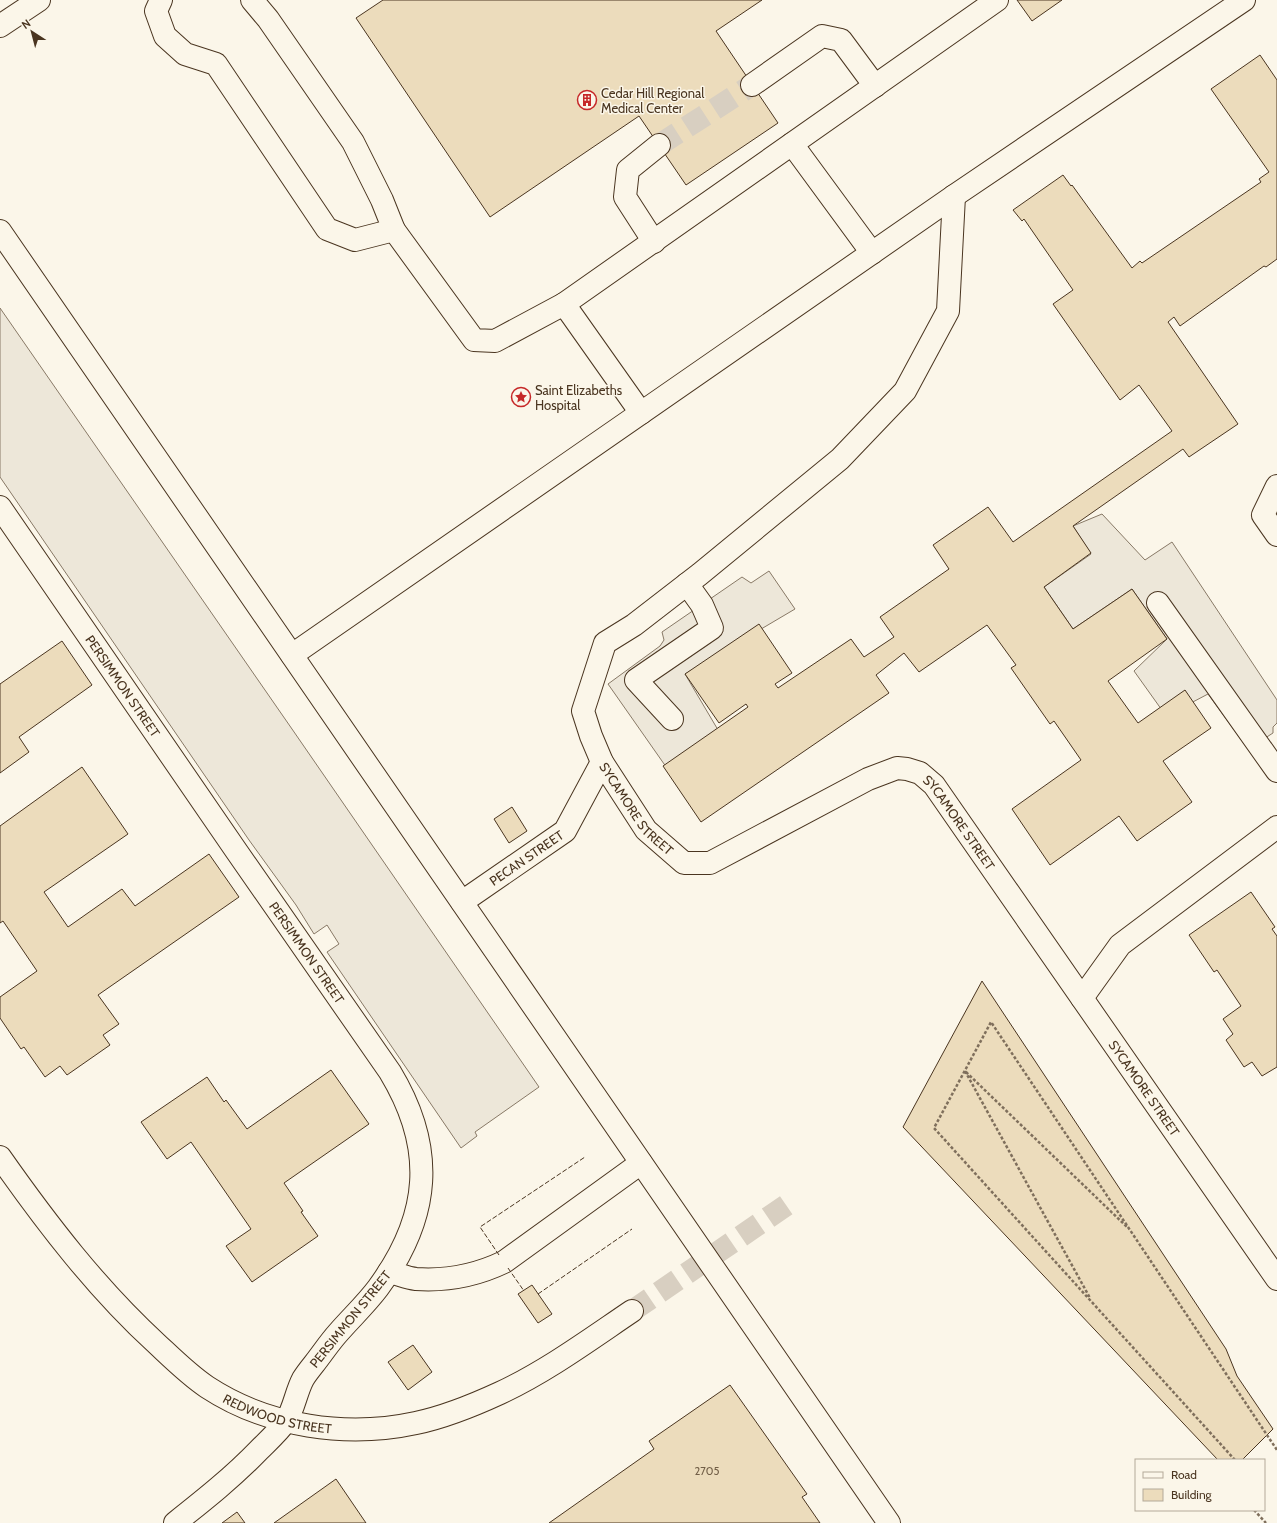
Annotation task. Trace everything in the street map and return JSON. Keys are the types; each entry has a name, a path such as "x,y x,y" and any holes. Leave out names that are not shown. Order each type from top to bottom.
{"street":[{"path":"0,26 39,0"},
{"path":"161,0 156,11 165,36 185,54 216,64 327,228 355,240 394,230"},
{"path":"252,0 268,19 353,142 382,200 394,230 474,340 495,341 564,304 997,0"},
{"path":"292,655 954,196 1244,0"},
{"path":"752,85 822,36 841,40 875,86"},
{"path":"792,144 872,253"},
{"path":"654,242 625,197 628,170 659,145"},
{"path":"672,719 636,680 712,628 702,605 687,584 840,459 906,391 948,311 954,196"},
{"path":"0,231 889,1523"},
{"path":"564,304 641,413"},
{"path":"1277,486 1263,515 1277,535"},
{"name":"PERSIMMON STREET","path":"0,507 390,1072 404,1096 414,1121 420,1149 422,1176 416,1214 409,1234 389,1272 337,1334 304,1378 286,1420"},
{"name":"SYCAMORE STREET","path":"687,584 634,625 605,643 583,711 591,736 602,762 646,830 684,863 710,863 868,779 897,768 920,773 928,778 1277,1279"},
{"path":"1158,603 1277,771"},
{"name":"PECAN STREET","path":"462,902 564,831 602,762"},
{"path":"1082,998 1120,945 1277,827"},
{"name":"REDWOOD STREET","path":"0,1157 86,1270 120,1308 168,1354 206,1387 256,1411 286,1420 316,1426 364,1430 417,1423 437,1417 500,1393 535,1375 632,1311"},
{"path":"389,1272 415,1279 450,1278 488,1270 504,1262 641,1163"},
{"path":"175,1523 239,1470 286,1420"}],"path":[{"path":"1235,1459 934,1128 991,1022 1277,1450"},
{"path":"965,1070 1130,1231"},
{"path":"965,1070 1093,1303"},
{"path":"1255,1511 1266,1523"}],"shaded area":[{"path":"0,308 539,1087 475,1132 477,1136 461,1148 327,952 339,944 327,925 314,934 296,905 249,840 0,477"},
{"path":"1102,514 1145,560 1172,542 1277,700 1277,723 1273,727 1273,733 1248,749 1208,694 1189,704 1185,690 1164,713 1134,671 1167,639 1132,589 1073,629 1044,587 1091,554 1073,526"},
{"path":"769,571 795,609 685,674 721,735 669,771 608,684 660,646 664,640 662,632 742,577 751,583"}],"building":[{"name":"Cedar Hill Regional Medical Center","path":"383,0 762,0 716,31 778,123 686,185 639,116 490,217 356,18"},
{"path":"1017,0 1062,0 1032,21"},
{"path":"1260,55 1277,80 1277,259 1266,267 1264,266 1180,326 1174,317 1168,322 1238,424 1189,457 1183,449 1073,526 1091,553 1044,587 1073,629 1132,589 1167,639 1108,681 1138,723 1185,690 1211,728 1163,761 1192,802 1137,841 1119,816 1050,865 1012,809 1081,760 1054,721 1050,724 1011,668 1016,665 987,625 919,672 904,653 876,675 889,693 701,822 663,766 748,707 746,704 719,723 685,674 759,624 792,673 775,684 778,688 851,639 864,657 894,637 880,617 949,569 933,545 988,507 1013,542 1172,431 1139,385 1120,400 1053,304 1073,290 1024,219 1022,221 1013,210 1063,175 1071,186 1072,185 1132,268 1140,261 1142,263 1261,182 1259,179 1269,172 1211,89"},
{"path":"62,641 92,685 19,737 29,752 0,773 0,684"},
{"path":"82,767 128,834 44,892 68,927 122,889 135,906 209,854 239,897 98,995 119,1024 103,1035 110,1045 67,1075 60,1066 45,1077 24,1047 21,1049 0,1018 0,997 37,971 3,921 0,923 0,826"},
{"path":"512,807 527,831 509,843 494,819"},
{"path":"1251,892 1275,927 1272,929 1277,936 1277,1067 1262,1076 1252,1062 1244,1067 1226,1040 1233,1034 1223,1019 1241,1006 1217,970 1214,972 1189,935"},
{"path":"982,981 1226,1349 1237,1376 1273,1429 1243,1459 1217,1459 903,1127"},
{"path":"331,1070 369,1124 284,1183 303,1211 301,1212 318,1236 252,1282 226,1246 251,1229 191,1142 167,1159 141,1122 207,1077 224,1102 226,1100 247,1129"},
{"path":"532,1285 552,1314 538,1323 518,1294"},
{"path":"413,1345 432,1372 408,1390 388,1362"},
{"path":"730,1385 807,1494 802,1497 820,1523 549,1523 654,1449 649,1441"},
{"path":"336,1479 366,1523 274,1523"},
{"path":"237,1512 245,1523 222,1523"}],"tunnel":[{"path":"659,145 752,85"},
{"path":"632,1311 788,1204"}],"fence":[{"path":"499,1255 480,1227 585,1157"},
{"path":"538,1294 632,1229"},
{"path":"508,1268 524,1291"}],"place":[{"name":"Cedar Hill Regional Medical Center","path":"587,100"},
{"name":"Saint Elizabeths Hospital","path":"521,397"}]}
